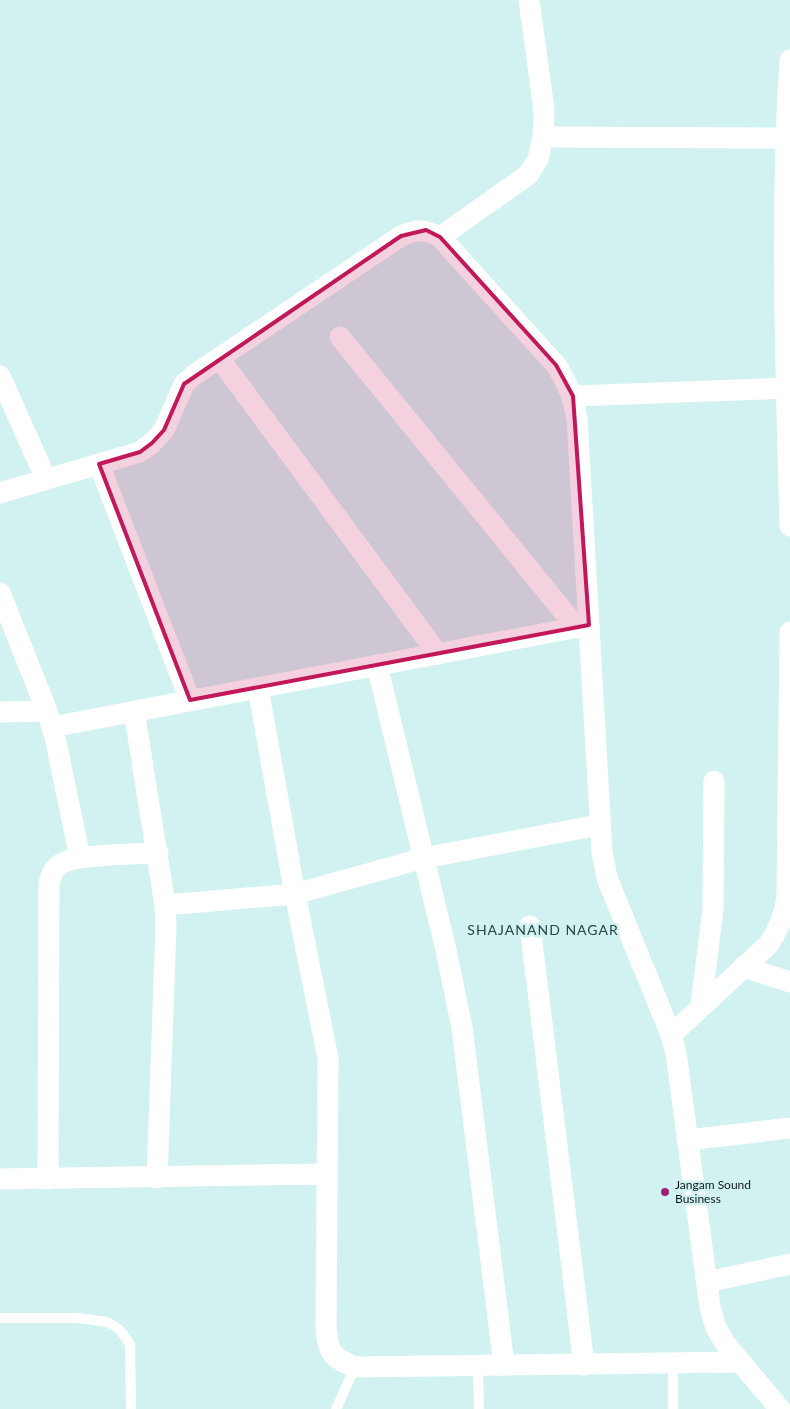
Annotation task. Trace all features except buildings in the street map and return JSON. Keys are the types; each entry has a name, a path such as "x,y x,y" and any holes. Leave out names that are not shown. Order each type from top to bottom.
{"street":[{"path":"440,237 528,175 538,159 543,137 544,110 529,0"},
{"path":"790,60 787,138 790,526"},
{"path":"543,137 787,138"},
{"path":"0,493 140,452 164,430 184,384 194,375 401,236 414,231 426,230 440,237 556,365 566,380 573,396 577,419 583,626 602,852 608,878 671,1035 676,1053 710,1307 716,1328 727,1346 780,1409"},
{"path":"340,337 583,626"},
{"path":"219,358 438,654"},
{"path":"0,376 46,480"},
{"path":"573,396 788,388"},
{"path":"99,464 190,700"},
{"path":"0,593 49,719 80,858"},
{"path":"0,712 49,719 134,711 583,626"},
{"path":"671,1035 768,945 778,931 785,913 789,885 790,632"},
{"path":"377,665 446,950 462,1028 504,1365"},
{"path":"258,688 295,894 328,1058 326,1326 328,1345 337,1359 355,1367 741,1362"},
{"path":"134,711 165,905 157,1178"},
{"path":"702,1005 713,909 714,781"},
{"path":"165,905 295,894 424,858 600,826"},
{"path":"48,1179 49,883 53,870 62,863 80,858 158,853"},
{"path":"530,926 584,1365"},
{"path":"743,967 790,982"},
{"path":"688,1140 790,1128"},
{"path":"0,1179 328,1174"},
{"path":"707,1282 790,1264"}],"lane":[{"path":"0,1318 79,1318 107,1322 119,1329 130,1344 131,1409"},
{"path":"673,1364 673,1409"},
{"path":"478,1366 479,1409"},
{"path":"336,1409 355,1367"}],"highlighted area":[{"path":"426,230 440,237 556,365 573,396 589,625 190,700 99,464 140,452 152,443 164,430 184,384 401,236"}],"place":[{"name":"Jangam Sound Business","path":"665,1192"}],"district":[{"name":"SHAJANAND NAGAR","path":"543,930"}]}
